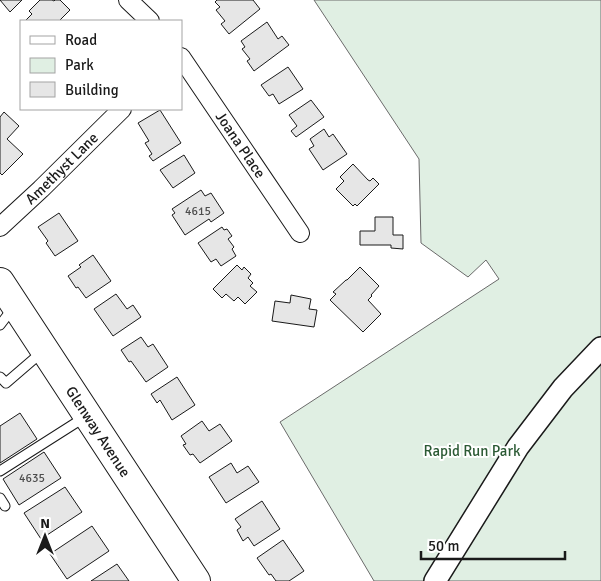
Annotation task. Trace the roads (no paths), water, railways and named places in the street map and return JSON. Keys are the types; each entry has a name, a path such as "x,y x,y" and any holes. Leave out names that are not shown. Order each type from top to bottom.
{"main road":[{"name":"Glenway Avenue","path":"0,282 7,315 44,350 196,581"}],"street":[{"path":"128,0 149,20"},
{"name":"Joana Place","path":"182,58 300,233"},
{"name":"Amethyst Lane","path":"0,227 121,110"},
{"path":"435,581 518,447 563,388 601,348"}],"lane":[{"path":"0,377 6,383 44,350"},
{"path":"0,470 87,415"}],"park label":[{"name":"Rapid Run Park","path":"472,451"}]}
